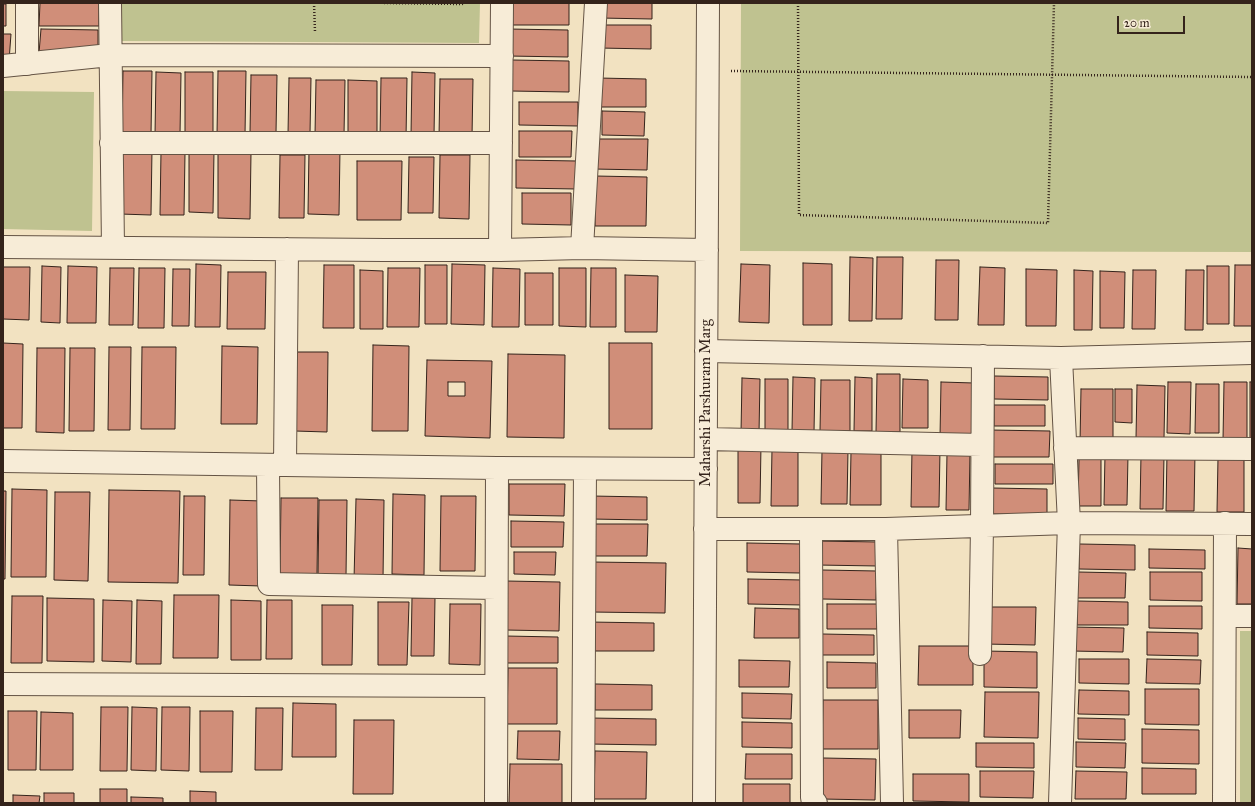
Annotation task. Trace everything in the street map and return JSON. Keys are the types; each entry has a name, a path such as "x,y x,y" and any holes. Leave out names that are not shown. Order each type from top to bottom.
{"street":[{"path":"27,3 27,64"},
{"path":"110,3 113,248"},
{"path":"500,250 502,3"},
{"path":"582,248 596,3"},
{"name":"Maharshi Parshuram Marg","path":"704,803 708,3"},
{"path":"3,66 110,55 502,56"},
{"path":"112,143 501,143"},
{"path":"3,247 500,250 582,248 707,250"},
{"path":"287,249 269,584 496,588"},
{"path":"706,351 1061,358 1252,353"},
{"path":"980,654 983,356"},
{"path":"1060,803 1069,523 1061,358"},
{"path":"706,439 982,445"},
{"path":"1065,448 1252,449"},
{"path":"3,461 497,468 706,469"},
{"path":"496,803 497,468"},
{"path":"583,803 585,469"},
{"path":"705,529 886,529 1069,523 1252,524"},
{"path":"1224,803 1225,523"},
{"path":"812,529 812,798 816,803"},
{"path":"886,529 892,803"},
{"path":"1225,616 1252,616"},
{"path":"3,684 496,686"}],"path":[{"path":"314,3 315,56"},
{"path":"384,3 462,3"},
{"path":"798,3 799,215 1048,224 1054,3"},
{"path":"708,71 1252,77"}],"green space":[{"path":"122,3 480,3 479,43 121,41"},
{"path":"741,3 1252,3 1252,252 740,251"},
{"path":"3,91 94,92 92,231 3,229"},
{"path":"1240,631 1252,631 1252,803 1240,803"}],"building":[{"path":"40,3 99,3 99,26 39,26"},
{"path":"508,3 569,3 569,25 508,25"},
{"path":"601,3 652,3 652,19 600,18"},
{"path":"3,4 6,4 6,26 3,26"},
{"path":"599,25 651,25 651,49 599,48"},
{"path":"41,29 98,30 98,54 39,53"},
{"path":"508,29 568,30 568,57 508,56"},
{"path":"3,34 11,34 9,61 3,62"},
{"path":"512,60 569,61 569,92 511,91"},
{"path":"123,71 152,71 151,135 122,135"},
{"path":"218,71 246,71 245,135 217,135"},
{"path":"156,72 181,73 180,135 155,135"},
{"path":"185,72 213,72 213,135 185,134"},
{"path":"412,72 435,73 434,136 411,135"},
{"path":"251,75 277,75 276,133 250,133"},
{"path":"289,78 311,78 310,134 288,134"},
{"path":"381,78 407,78 406,139 380,139"},
{"path":"598,78 646,79 646,107 598,107"},
{"path":"440,79 473,79 472,137 439,137"},
{"path":"316,80 345,80 344,135 315,135"},
{"path":"348,80 377,81 377,136 348,136"},
{"path":"519,102 578,102 578,126 519,125"},
{"path":"602,111 645,112 644,136 602,135"},
{"path":"519,131 572,131 571,157 519,157"},
{"path":"594,139 648,139 647,170 593,169"},
{"path":"121,149 152,149 151,215 120,214"},
{"path":"309,149 340,149 339,215 308,214"},
{"path":"189,151 214,151 213,213 189,212"},
{"path":"161,152 185,153 184,215 160,215"},
{"path":"218,153 251,153 250,219 218,218"},
{"path":"280,155 305,155 304,218 279,218"},
{"path":"440,155 470,155 469,219 439,218"},
{"path":"409,157 434,157 433,213 408,213"},
{"path":"516,160 577,161 577,189 516,188"},
{"path":"357,161 402,161 401,220 357,220"},
{"path":"595,176 647,177 646,226 595,226"},
{"path":"522,193 571,193 571,225 522,224"},
{"path":"850,257 873,258 872,321 849,321"},
{"path":"877,257 903,257 902,319 876,319"},
{"path":"936,260 959,260 958,320 935,320"},
{"path":"803,263 832,264 832,325 803,325"},
{"path":"196,264 221,265 220,327 195,327"},
{"path":"452,264 485,265 484,325 451,324"},
{"path":"741,264 770,265 769,323 739,322"},
{"path":"324,265 354,265 354,328 323,328"},
{"path":"425,265 447,265 447,324 425,324"},
{"path":"1235,265 1252,265 1252,326 1234,326"},
{"path":"42,266 61,267 60,323 41,322"},
{"path":"68,266 97,267 96,323 67,323"},
{"path":"1207,266 1229,266 1229,324 1207,324"},
{"path":"3,267 30,267 29,320 3,319"},
{"path":"980,267 1005,268 1004,325 978,325"},
{"path":"110,268 134,268 133,325 109,325"},
{"path":"139,268 165,268 164,328 138,328"},
{"path":"388,268 420,268 419,327 387,327"},
{"path":"493,268 520,269 519,327 492,327"},
{"path":"559,268 586,268 586,327 559,326"},
{"path":"591,268 616,268 616,327 590,327"},
{"path":"173,269 190,269 189,326 172,326"},
{"path":"1026,269 1057,270 1056,326 1026,326"},
{"path":"360,270 383,271 383,329 360,329"},
{"path":"1074,270 1093,271 1092,330 1074,330"},
{"path":"1133,270 1156,270 1155,329 1132,329"},
{"path":"1186,270 1204,270 1203,330 1185,330"},
{"path":"1100,271 1125,272 1124,328 1100,328"},
{"path":"228,272 266,272 265,329 227,329"},
{"path":"525,273 553,273 553,325 525,325"},
{"path":"625,275 658,276 657,332 625,332"},
{"path":"3,343 23,344 22,428 3,428"},
{"path":"609,343 652,343 652,429 609,429"},
{"path":"373,345 409,346 408,431 372,431"},
{"path":"222,346 258,347 257,424 221,424"},
{"path":"109,347 131,347 130,430 108,430"},
{"path":"142,347 176,347 175,429 141,429"},
{"path":"37,348 65,348 64,433 36,432"},
{"path":"70,348 95,348 94,431 69,431"},
{"path":"296,352 328,352 327,432 295,431"},
{"path":"508,354 565,355 564,438 507,437"},
{"path":"427,360 492,361 490,438 425,436","holes":["448,382 465,382 465,396 448,396"]},
{"path":"877,374 900,374 900,432 876,432"},
{"path":"994,376 1048,377 1048,400 994,399"},
{"path":"793,377 815,378 814,432 792,431"},
{"path":"855,377 872,378 872,431 854,431"},
{"path":"742,378 760,379 759,433 741,433"},
{"path":"765,379 788,379 788,432 765,432"},
{"path":"903,379 928,380 928,428 902,428"},
{"path":"821,380 850,380 850,431 820,431"},
{"path":"941,382 974,383 973,438 940,437"},
{"path":"1168,382 1191,382 1190,434 1167,433"},
{"path":"1224,382 1247,382 1247,440 1223,440"},
{"path":"1250,382 1252,382 1252,439 1250,439"},
{"path":"1196,384 1219,384 1219,433 1195,433"},
{"path":"1137,385 1165,386 1164,438 1136,438"},
{"path":"1081,389 1113,389 1113,444 1080,443"},
{"path":"1115,389 1132,389 1132,423 1115,422"},
{"path":"994,405 1045,405 1045,426 994,426"},
{"path":"990,430 1050,431 1049,457 990,457"},
{"path":"738,444 761,445 760,503 738,503"},
{"path":"772,449 798,449 798,506 771,506"},
{"path":"822,450 848,450 847,504 821,504"},
{"path":"912,450 940,450 939,507 911,507"},
{"path":"851,452 881,453 881,505 850,505"},
{"path":"947,453 970,453 969,510 946,510"},
{"path":"1167,453 1195,453 1194,511 1166,511"},
{"path":"1105,455 1128,455 1127,505 1104,505"},
{"path":"1141,455 1164,456 1163,509 1140,509"},
{"path":"1218,458 1244,458 1244,512 1217,512"},
{"path":"1079,459 1101,459 1101,506 1078,506"},
{"path":"995,464 1053,464 1053,484 995,484"},
{"path":"509,484 565,484 564,516 509,515"},
{"path":"992,488 1047,489 1047,515 992,514"},
{"path":"12,489 47,490 46,577 11,577"},
{"path":"109,490 180,491 178,583 108,582"},
{"path":"3,491 6,491 5,579 3,579"},
{"path":"55,492 90,492 88,581 54,580"},
{"path":"393,494 425,495 424,575 392,574"},
{"path":"184,496 205,496 204,575 183,575"},
{"path":"441,496 476,496 475,571 440,571"},
{"path":"591,496 647,497 647,520 591,519"},
{"path":"281,498 318,498 317,574 280,574"},
{"path":"356,499 384,500 383,580 354,580"},
{"path":"230,500 262,501 261,586 229,585"},
{"path":"319,500 347,500 346,576 318,576"},
{"path":"511,521 564,522 563,547 511,547"},
{"path":"591,524 648,524 647,556 591,556"},
{"path":"817,541 878,542 878,566 817,565"},
{"path":"747,543 801,544 800,573 747,572"},
{"path":"1079,544 1135,545 1135,570 1079,569"},
{"path":"1238,548 1252,549 1252,604 1237,604"},
{"path":"1149,549 1205,550 1205,569 1149,568"},
{"path":"514,552 556,552 555,575 514,574"},
{"path":"592,562 666,563 665,613 591,612"},
{"path":"822,570 877,571 876,600 822,599"},
{"path":"1078,572 1126,573 1125,598 1077,598"},
{"path":"1150,572 1202,572 1202,601 1150,600"},
{"path":"748,579 803,580 803,605 748,604"},
{"path":"506,581 560,582 559,631 505,630"},
{"path":"174,595 219,595 218,658 173,658"},
{"path":"12,596 43,596 42,663 11,663"},
{"path":"47,598 94,599 94,662 47,661"},
{"path":"412,598 435,598 434,656 411,656"},
{"path":"103,600 132,601 131,662 102,661"},
{"path":"137,600 162,601 161,664 136,664"},
{"path":"231,600 261,601 261,660 231,660"},
{"path":"267,600 292,600 292,659 266,659"},
{"path":"1077,601 1128,602 1128,625 1077,625"},
{"path":"378,602 409,602 407,665 378,665"},
{"path":"450,604 481,604 480,665 449,664"},
{"path":"827,604 878,604 877,629 827,629"},
{"path":"322,605 353,605 352,665 322,665"},
{"path":"1149,606 1202,606 1202,629 1149,628"},
{"path":"984,607 1036,607 1035,645 984,644"},
{"path":"755,608 799,609 799,638 754,638"},
{"path":"589,622 654,623 654,651 589,651"},
{"path":"1071,627 1124,628 1123,652 1071,651"},
{"path":"1147,632 1198,633 1198,656 1147,655"},
{"path":"822,634 874,635 874,655 822,655"},
{"path":"505,636 558,637 558,663 504,663"},
{"path":"919,646 973,646 973,685 918,685"},
{"path":"984,651 1037,652 1037,688 984,687"},
{"path":"1079,659 1129,659 1129,684 1079,683"},
{"path":"1147,659 1201,660 1200,684 1146,683"},
{"path":"739,660 790,661 789,687 739,687"},
{"path":"827,662 876,663 876,688 827,688"},
{"path":"508,668 557,668 557,724 507,724"},
{"path":"595,684 652,685 652,710 595,710"},
{"path":"1145,689 1199,689 1199,725 1145,724"},
{"path":"1079,690 1129,691 1129,715 1078,714"},
{"path":"985,692 1039,692 1038,738 984,737"},
{"path":"742,693 792,694 791,719 742,718"},
{"path":"823,700 878,700 878,749 822,749"},
{"path":"293,703 336,704 336,757 292,757"},
{"path":"101,707 128,707 127,771 100,771"},
{"path":"132,707 157,708 156,771 131,770"},
{"path":"162,707 190,707 189,771 161,770"},
{"path":"256,708 283,708 282,770 255,770"},
{"path":"909,710 961,710 960,738 909,738"},
{"path":"8,711 37,711 36,770 8,770"},
{"path":"200,711 233,711 232,772 200,772"},
{"path":"41,712 73,713 73,770 40,770"},
{"path":"589,718 656,719 656,745 589,744"},
{"path":"1078,718 1125,719 1125,740 1078,739"},
{"path":"354,720 394,720 393,794 353,794"},
{"path":"742,722 792,723 792,748 742,747"},
{"path":"1142,729 1199,730 1199,764 1142,763"},
{"path":"518,731 560,731 559,760 517,759"},
{"path":"1076,742 1126,743 1125,768 1076,767"},
{"path":"976,743 1034,743 1034,768 976,767"},
{"path":"595,751 647,752 646,799 594,799"},
{"path":"746,754 792,754 792,779 745,779"},
{"path":"823,758 876,759 875,800 822,799"},
{"path":"510,764 562,764 562,803 509,803"},
{"path":"1142,768 1196,769 1196,794 1142,794"},
{"path":"980,771 1034,771 1033,798 980,797"},
{"path":"1076,771 1127,772 1126,799 1075,799"},
{"path":"913,774 969,774 969,802 913,801"},
{"path":"743,784 790,784 790,803 743,803"},
{"path":"100,789 127,789 127,803 100,803"},
{"path":"190,791 216,792 216,803 190,803"},
{"path":"44,793 74,793 74,803 44,803"},
{"path":"13,795 40,796 39,803 13,803"},
{"path":"131,797 163,798 163,803 131,803"}]}
